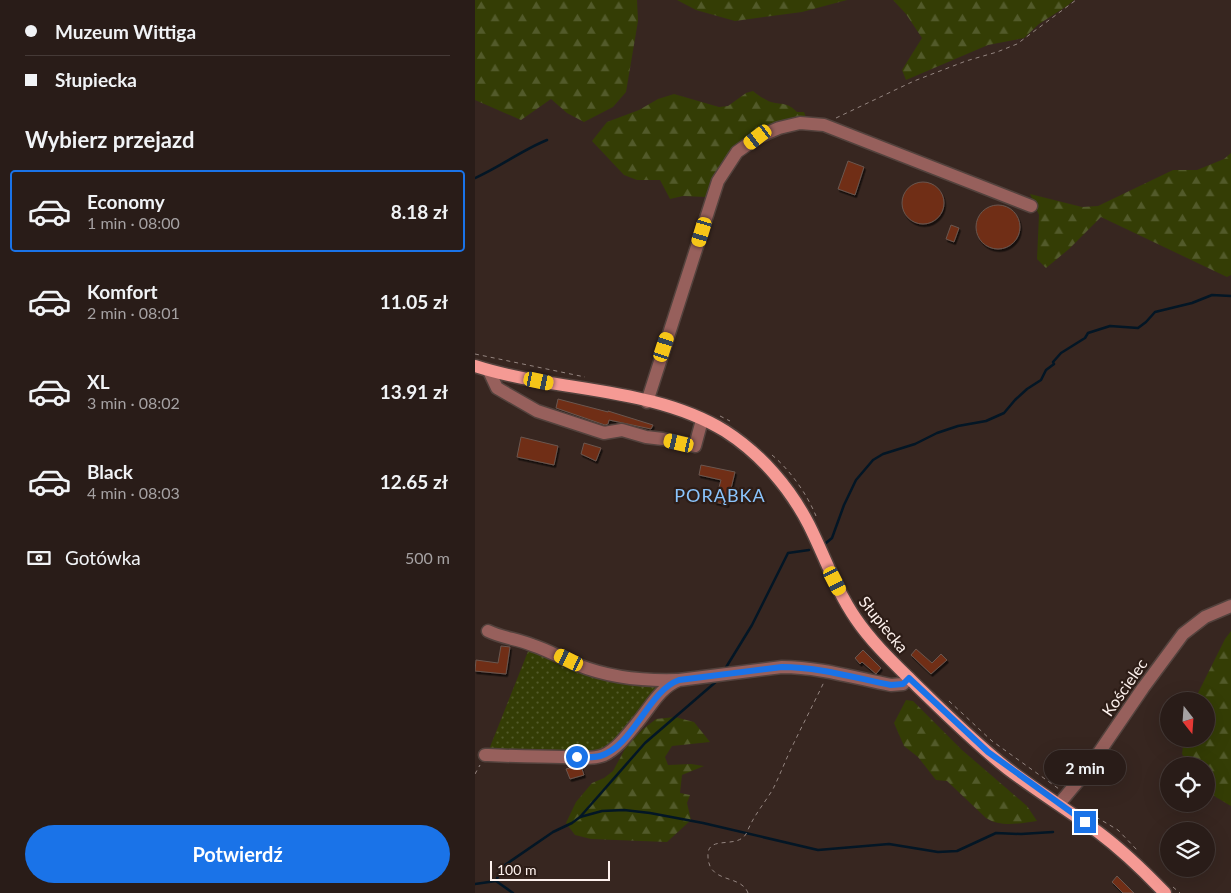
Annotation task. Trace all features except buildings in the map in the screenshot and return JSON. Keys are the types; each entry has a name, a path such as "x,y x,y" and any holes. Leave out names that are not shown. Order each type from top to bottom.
{"main road":[{"name":"Słupiecka","path":"475,366 489,371 670,407 725,431 744,445 773,472 786,488 809,524 841,595 857,620 880,649 988,752 1120,849 1165,893"}],"street":[{"path":"647,402 718,181 737,152 758,137 779,128 800,123 823,125 1031,206"},
{"path":"489,371 497,388 537,411 604,433 622,430 646,437 695,446 703,420"},
{"name":"Kościelec","path":"1059,804 1085,774 1143,688 1183,634 1205,617 1231,606"},
{"path":"488,631 530,644 598,671 644,679 679,680 782,667 798,667 829,672 891,685 903,684 909,678"},
{"path":"485,755 597,757 605,755 632,730 662,691 670,684 679,680"}],"path":[{"path":"823,125 838,116 914,81 966,60 997,52 1017,44 1076,0"},
{"path":"748,893 741,883 723,878 715,873 707,859 708,852 715,843 742,840 755,814 772,790 829,672"},
{"path":"475,774 485,755"}],"green space":[{"path":"475,0 637,0 638,21 626,92 613,107 584,122 567,113 551,99 521,120 475,100"},
{"path":"677,0 847,0 802,12 735,21 696,10"},
{"path":"893,0 1074,0 1039,24 1024,38 988,45 906,80 902,70 922,38 906,14"},
{"path":"753,91 769,101 788,105 797,112 804,112 806,117 795,122 763,128 748,136 733,151 706,197 683,196 670,199 660,180 637,180 624,175 592,141 607,122 639,110 658,99 674,94 719,107 728,106 746,93"},
{"path":"1231,153 1231,275 1227,277 1101,217 1069,249 1046,268 1037,259 1039,215 1030,194 1082,207 1098,206 1173,170 1197,170 1224,159"},
{"path":"1231,631 1231,806 1215,796 1215,757 1184,757 1182,754 1183,748 1215,748 1215,692 1198,692 1225,639"},
{"path":"529,649 661,685 619,740 599,752 488,752"},
{"path":"906,700 913,701 962,750 1027,806 1037,821 1005,824 992,821 986,818 947,781 936,780 918,757 904,746 894,723"},
{"path":"675,717 694,722 710,742 672,746 665,757 668,765 691,764 704,766 682,775 680,793 690,795 687,803 691,820 667,842 591,839 575,835 566,823 576,802 592,783 604,778 613,771 626,747 642,730 656,719"}],"waterway":[{"path":"475,178 547,140"},
{"path":"826,543 832,538 844,505 856,480 873,460 883,454 915,444 937,433 958,426 986,421 1004,413 1027,389 1041,380 1046,370 1054,364 1053,362 1061,353 1085,338 1088,333 1110,326 1138,328 1155,312 1192,303 1212,295 1231,296"},
{"path":"725,669 752,625 788,553 809,550"},
{"path":"475,884 496,881 502,867 553,832 580,817 645,743 718,680"},
{"path":"580,817 602,811 624,810 650,813 703,823 818,850 889,844 938,852 957,851 996,833 1053,832"},
{"path":"496,881 513,893"}],"district":[{"name":"PORĄBKA","path":"720,495"}],"route":[{"path":"577,757 597,757 605,755 612,750 632,730 662,691 670,684 679,680 782,667 819,670 891,685 903,684 909,678 988,752 1010,770 1085,822"}]}
